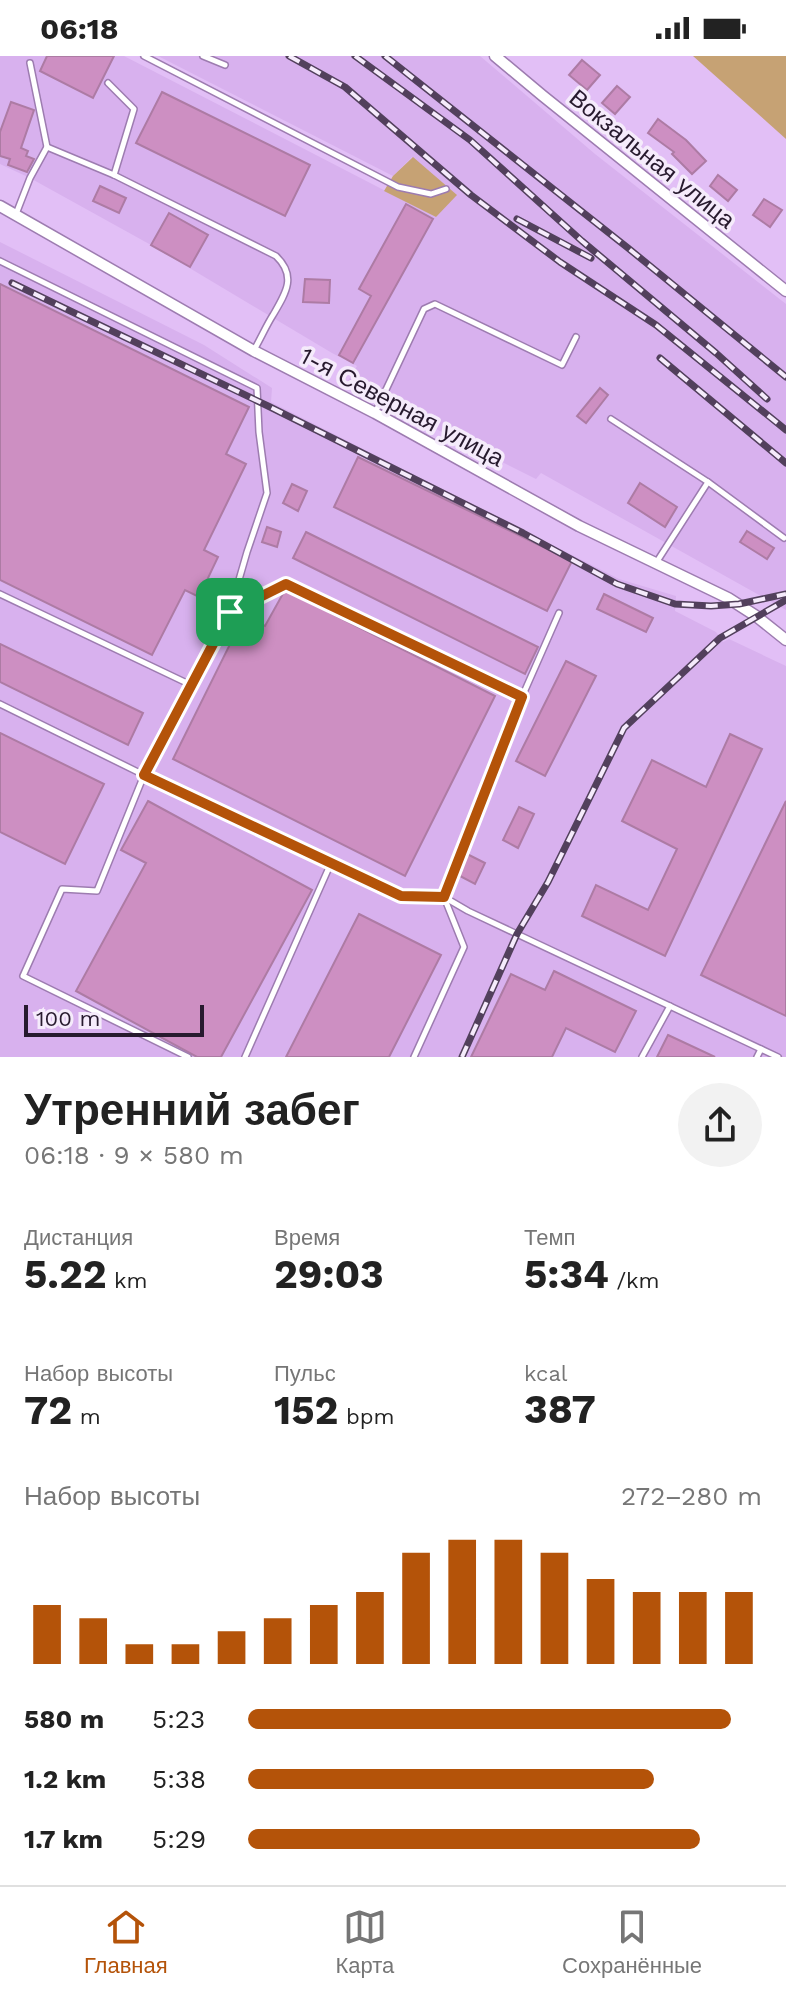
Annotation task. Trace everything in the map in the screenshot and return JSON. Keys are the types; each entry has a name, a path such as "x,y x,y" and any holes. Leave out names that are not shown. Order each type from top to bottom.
{"street":[{"name":"Вокзальная улица","path":"495,56 786,291"},
{"name":"1-я Северная улица","path":"0,206 254,351 375,413 579,526 739,604 786,640"}],"lane":[{"path":"144,56 398,187 431,194 446,189"},
{"path":"203,56 225,65"},
{"path":"15,215 47,147 30,63"},
{"path":"108,83 134,109 114,175"},
{"path":"47,147 114,175 265,250 283,262 289,276 284,297 254,351"},
{"path":"0,261 257,388 267,493 230,612 144,775 97,891 62,889 23,976 188,1057"},
{"path":"375,413 424,309 435,304 562,365 576,337"},
{"path":"611,419 708,482 784,538"},
{"path":"656,564 708,482"},
{"path":"230,612 286,584 522,697"},
{"path":"0,594 191,685"},
{"path":"414,1057 464,947 444,897 522,697 559,613"},
{"path":"0,704 401,896 444,897 778,1057"},
{"path":"245,1057 331,863"},
{"path":"642,1057 670,1006"},
{"path":"757,1057 761,1049"}],"shaded area":[{"path":"0,56 124,56 436,217 412,157 393,176 158,56 480,56 595,154 786,304 786,610 541,473 536,479 346,384 357,366 151,245 0,164"},
{"path":"693,56 786,56 786,139"},
{"path":"413,157 457,195 436,217 384,191 393,176"},
{"path":"0,242 204,345 272,388 271,402 619,579 676,596 675,611 716,632 723,642 729,639 786,666 786,1057 0,1057"}],"building":[{"path":"47,56 114,56 93,98 40,71"},
{"path":"582,60 600,75 587,90 569,75"},
{"path":"617,86 630,97 615,114 602,103"},
{"path":"162,92 310,165 285,216 136,143"},
{"path":"11,102 34,110 21,148 28,151 26,156 34,159 27,172 8,165 10,159 0,156 0,132"},
{"path":"658,119 686,140 706,161 692,174 672,154 674,152 648,133"},
{"path":"718,175 737,190 728,201 710,186"},
{"path":"100,186 126,198 119,213 93,201"},
{"path":"764,199 782,210 770,227 753,215"},
{"path":"406,204 433,219 353,363 339,355 371,296 359,289"},
{"path":"169,213 208,235 190,267 151,245"},
{"path":"305,279 330,280 329,303 303,302"},
{"path":"0,284 249,407 226,454 246,464 204,550 218,557 199,597 185,590 152,655 0,580"},
{"path":"600,388 608,395 586,423 577,416"},
{"path":"358,457 572,561 547,611 334,507"},
{"path":"640,483 677,507 665,527 628,503"},
{"path":"292,484 307,491 298,511 283,503"},
{"path":"267,527 281,532 277,547 262,542"},
{"path":"747,531 774,548 767,559 740,542"},
{"path":"306,532 538,647 525,674 293,558"},
{"path":"285,590 495,696 405,876 173,759 244,616 265,626"},
{"path":"604,594 653,618 646,632 597,609"},
{"path":"0,644 143,713 128,745 0,682"},
{"path":"566,661 596,676 545,776 516,761"},
{"path":"0,733 104,784 65,864 0,832"},
{"path":"730,734 762,749 665,956 582,916 596,885 648,910 677,849 622,821 652,760 706,787"},
{"path":"148,801 312,890 221,1057 197,1057 76,991 146,863 121,850"},
{"path":"786,801 786,1016 701,975"},
{"path":"519,807 534,814 518,848 503,840"},
{"path":"467,854 485,863 475,884 458,875"},
{"path":"359,914 441,955 389,1057 286,1057"},
{"path":"554,971 636,1011 615,1052 566,1028 552,1057 471,1057 511,974 545,990"},
{"path":"668,1035 715,1057 657,1057"}],"railway":[{"path":"289,56 345,87 471,195 560,262 656,325 786,430"},
{"path":"355,56 470,140 582,241 767,399"},
{"path":"385,56 786,377"},
{"path":"517,219 591,258"},
{"path":"12,283 268,406 523,533 617,584 675,604 739,604 786,594"},
{"path":"660,358 786,463"},
{"path":"462,1057 517,934 548,882 624,728 720,638 786,600"}],"route":[{"path":"286,584 522,697 444,897 401,896 144,775 230,612 286,584"}]}
